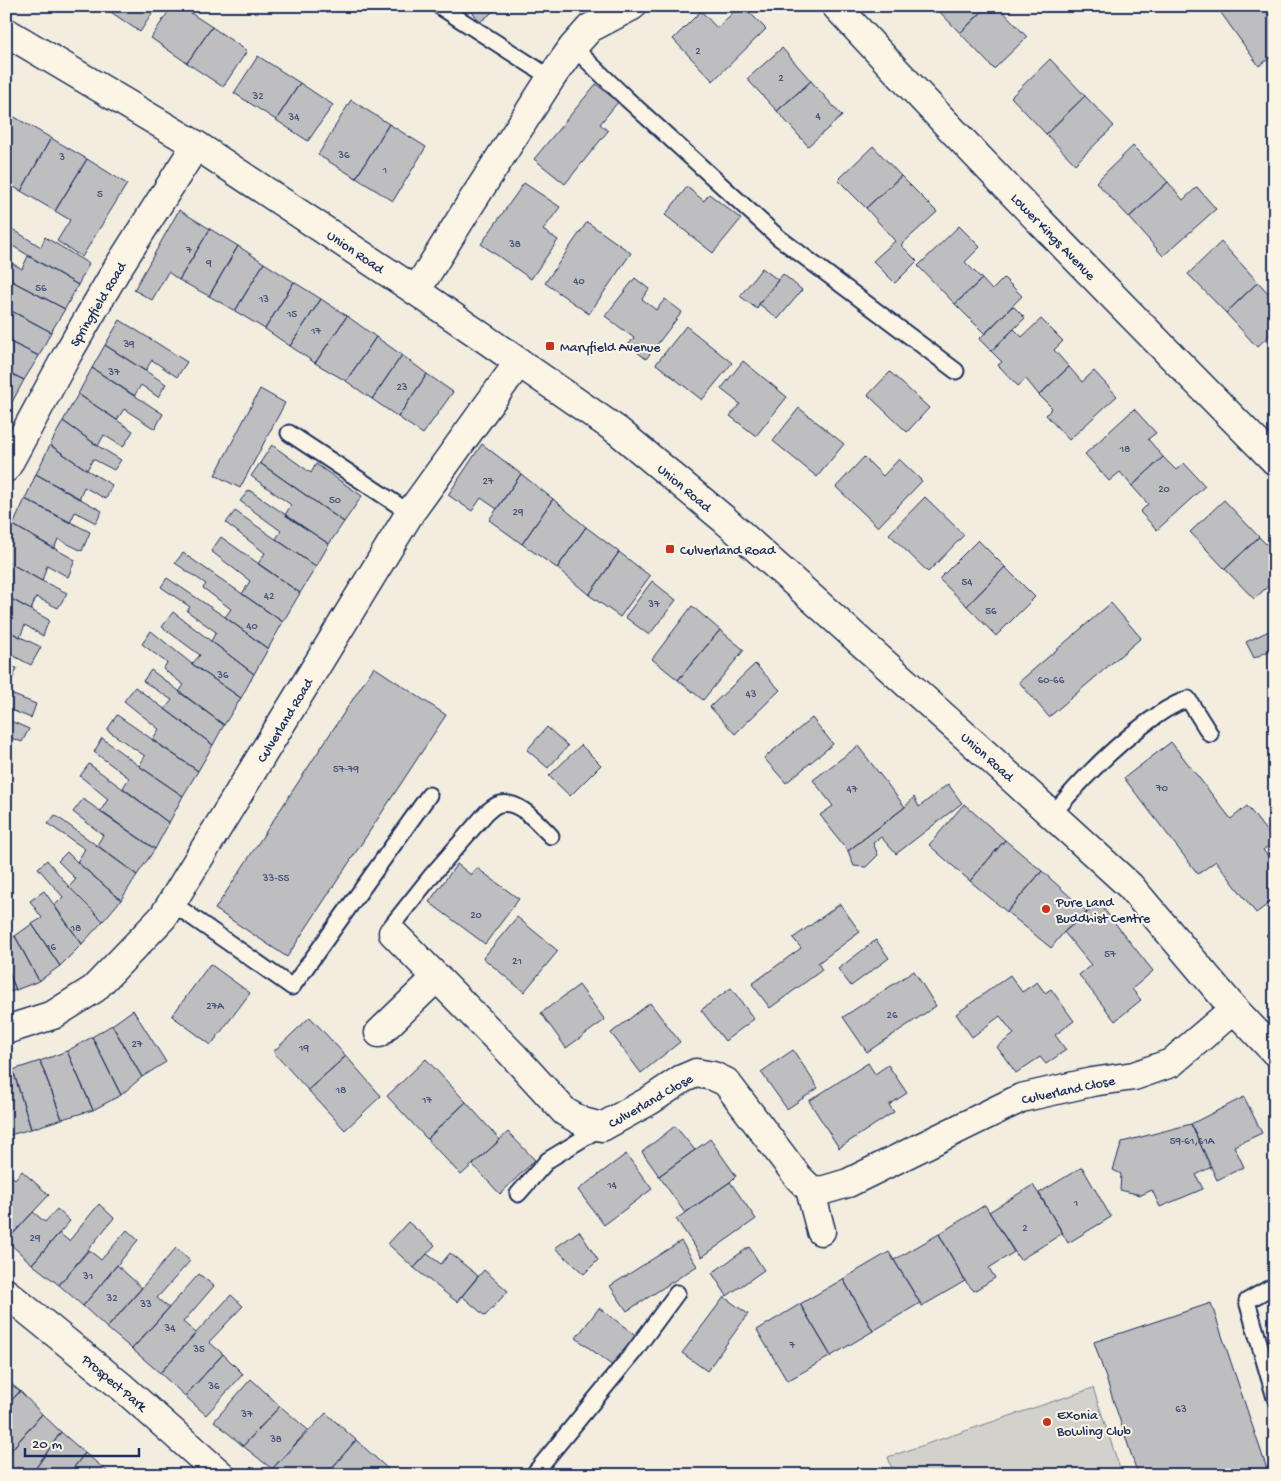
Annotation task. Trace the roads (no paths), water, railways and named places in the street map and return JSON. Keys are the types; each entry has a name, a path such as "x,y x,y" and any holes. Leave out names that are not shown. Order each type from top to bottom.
{"street":[{"path":"416,291 573,46 590,28 632,6"},
{"name":"Lower Kings Avenue","path":"836,6 888,63 1081,264 1275,462"},
{"name":"Union Road","path":"6,32 196,145 416,291 618,430 717,514 1130,886 1234,1009 1275,1052"},
{"name":"Springfield Road","path":"6,468 67,355 112,278 196,145"},
{"name":"Culverland Road","path":"6,1030 52,1015 94,990 163,918 410,513 519,362"},
{"name":"Culverland Close","path":"393,933 565,1112 583,1122 602,1127 649,1101 682,1079 696,1073 713,1076 726,1082 798,1177 810,1189 821,1192 848,1183 1021,1098 1092,1082 1134,1076 1171,1063 1234,1009"},
{"path":"379,1034 437,977"},
{"name":"Culverland Close","path":"810,1189 821,1231"},
{"name":"Prospect Park","path":"6,1293 122,1387 221,1475"}],"lane":[{"path":"439,6 551,78"},
{"path":"573,46 627,99 778,237 956,371"},
{"path":"289,433 410,513"},
{"path":"1052,815 1080,781 1126,738 1172,704 1188,698 1210,734"},
{"path":"172,903 292,987 430,795"},
{"path":"393,933 393,924 432,875 487,812 498,804 514,805 526,811 551,836"},
{"path":"518,1194 548,1160 602,1127"},
{"path":"1275,1285 1247,1301 1275,1398"},
{"path":"533,1475 633,1353 677,1293"}],"place":[{"name":"Maryfield Avenue","path":"550,346"},
{"name":"Culverland Road","path":"670,549"},
{"name":"Pure Land Buddhist Centre","path":"1046,909"},
{"name":"Exonia Bowling Club","path":"1047,1422"}]}
